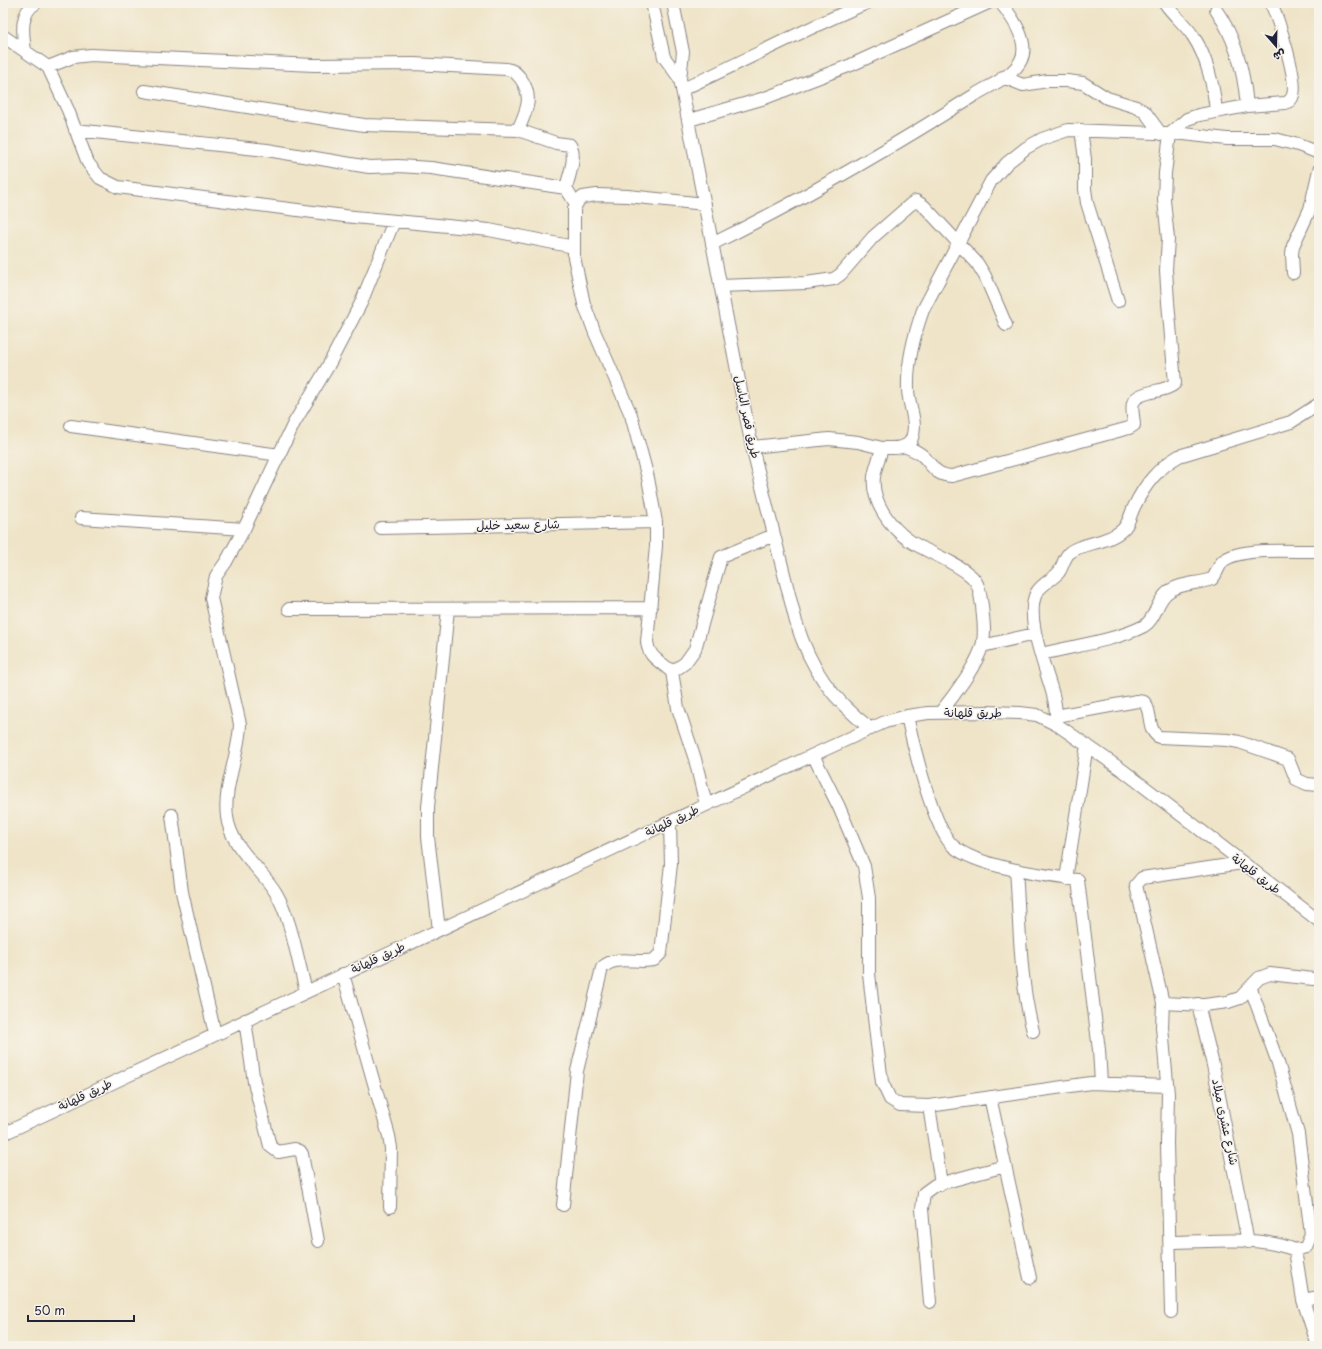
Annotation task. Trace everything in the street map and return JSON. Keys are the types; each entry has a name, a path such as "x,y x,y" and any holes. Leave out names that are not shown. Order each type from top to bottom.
{"street":[{"path":"25,51 23,33 24,21 29,8 36,3"},
{"name":"طريق قصر الباسل","path":"652,3 664,56 682,84"},
{"name":"طريق قصر الباسل","path":"673,3 682,52 682,84 720,286 752,447 796,622 804,648 813,666 831,693 850,713 871,729"},
{"path":"682,84 743,62 818,24 867,3"},
{"path":"689,120 765,98 851,65 988,3"},
{"path":"712,244 778,211 948,112 1016,68 1023,54 1023,46 1018,29 1001,3"},
{"path":"1165,3 1193,35 1197,42 1212,81 1216,112"},
{"path":"1166,134 1187,119 1247,106 1287,102 1293,96 1294,88 1288,56 1280,25 1271,3"},
{"path":"1216,10 1226,23 1234,44 1245,82 1247,106"},
{"path":"3,36 48,67 88,163 100,178 118,187 394,221 489,230 574,247"},
{"path":"48,67 73,57 91,55 314,66 414,64 506,69 516,72 528,90 528,106 518,130"},
{"path":"904,446 914,449 923,456 939,474 952,476 1129,428 1134,425 1133,404 1135,399 1150,392 1173,386 1175,377 1166,270 1168,239 1164,193 1166,134 1145,112 1136,107 1107,98 1083,83 1067,80 1047,81 1023,85 1003,77"},
{"path":"144,91 364,125 518,130 556,143 570,145 573,151 573,157 566,188 576,204 574,247 578,280 589,317 632,415 648,478 656,522 656,546 647,642 648,650 654,660 672,672 678,708 695,759 706,805"},
{"path":"75,130 267,150 369,167 398,166 431,168 566,188"},
{"path":"752,447 829,439 858,442 882,448 898,448 904,446 913,437 914,426 908,390 915,332 923,310 958,241 991,181 1007,163 1026,148 1042,139 1068,130 1081,130 1166,134 1227,139 1275,139 1298,144 1319,153"},
{"path":"1081,130 1085,159 1085,189 1087,203 1118,301"},
{"path":"1293,273 1292,254 1294,246 1310,209 1319,170"},
{"path":"576,204 583,197 597,194 705,204"},
{"path":"720,286 806,283 834,279 841,274 873,237 916,201 924,206 958,241 985,276 1006,325"},
{"path":"306,991 285,916 276,894 232,835 227,819 228,790 240,734 240,724 221,644 211,592 216,576 226,562 244,529 294,423 327,368 361,303 394,221"},
{"path":"1319,404 1291,422 1180,456 1163,465 1141,494 1124,528 1109,538 1071,552 1065,559 1064,565 1058,574 1037,592 1034,603 1034,634 1054,697 1057,720 1137,701 1144,702 1149,711 1153,732 1159,737 1239,742 1288,759 1296,779 1307,784 1319,785"},
{"path":"71,426 280,455"},
{"path":"882,448 874,477 875,492 881,508 891,523 910,540 948,560 975,580 981,596 984,628 982,646 954,696 940,713"},
{"path":"81,518 244,529"},
{"name":"شارع سعيد خليل","path":"380,528 656,522"},
{"path":"672,672 685,663 695,650 722,557 774,535"},
{"path":"1040,654 1119,637 1146,625 1151,620 1155,609 1167,592 1173,589 1212,580 1222,562 1234,556 1258,552 1319,552"},
{"path":"289,610 651,608"},
{"path":"439,930 428,837 428,807 448,609"},
{"path":"982,646 1034,634"},
{"name":"طريق قلهانة","path":"3,1134 813,755 886,722 907,716 940,713 1020,713 1057,720 1087,745 1125,772 1319,921"},
{"path":"907,716 930,800 945,834 952,845 966,855 1016,870 1032,874 1078,880 1099,1050 1101,1083"},
{"path":"1066,879 1087,745"},
{"path":"813,755 839,807 864,866 869,898 869,974 882,1082 890,1099 895,1104 929,1106 1101,1083 1167,1086"},
{"path":"172,815 182,892 215,1034"},
{"path":"563,1205 577,1071 602,968 607,963 616,960 654,960 661,953 671,864 670,822"},
{"path":"1171,1312 1167,1086 1162,1027 1163,1003 1137,889 1138,882 1142,878 1242,863"},
{"path":"1016,870 1023,968 1028,1014 1033,1031"},
{"path":"343,974 389,1136 390,1207"},
{"path":"1163,1003 1214,1004 1228,1002 1240,998 1251,989 1259,978 1270,974 1313,978"},
{"path":"1170,1242 1263,1242 1295,1250 1306,1247 1311,1234 1298,1134 1278,1063 1251,989"},
{"name":"شارع عشرى ميلاد","path":"1198,1004 1213,1065 1248,1242"},
{"path":"245,1020 254,1082 270,1146 278,1152 295,1149 300,1151 303,1158 318,1241"},
{"path":"990,1097 1030,1278"},
{"path":"929,1106 941,1184"},
{"path":"930,1302 922,1198 928,1189 1005,1166"},
{"path":"1295,1250 1303,1300 1318,1346"},
{"path":"1303,1300 1319,1297"}]}
